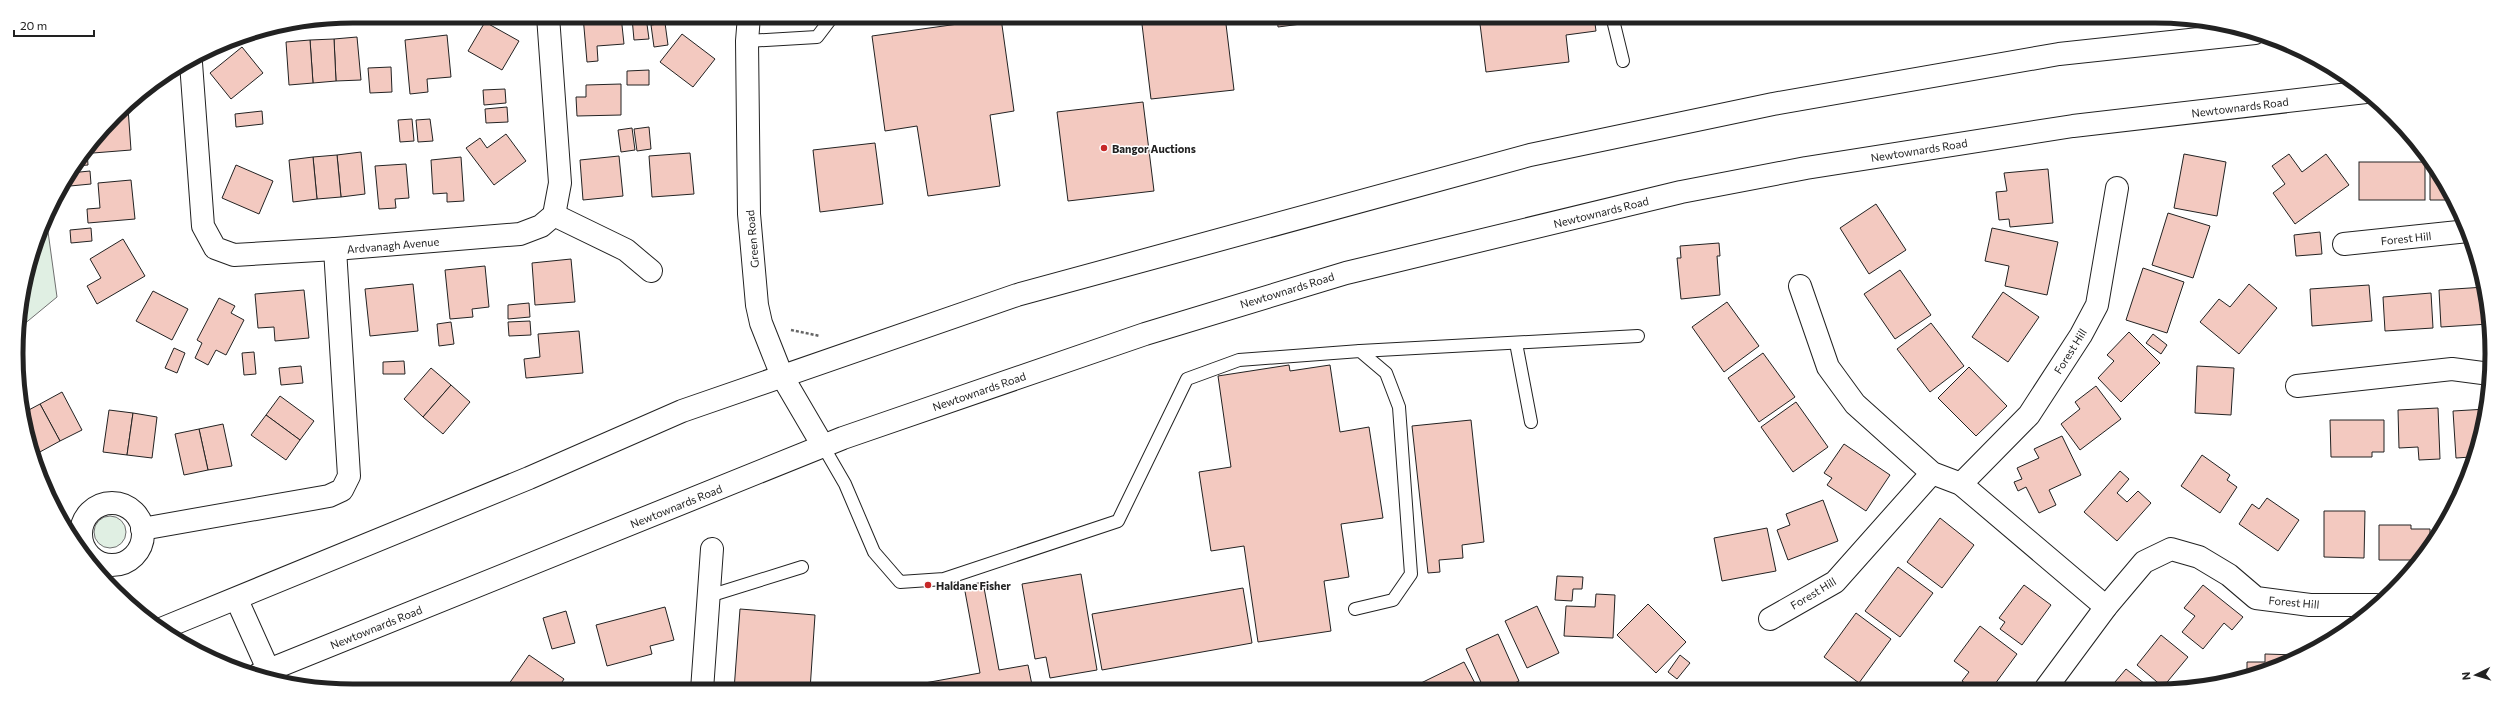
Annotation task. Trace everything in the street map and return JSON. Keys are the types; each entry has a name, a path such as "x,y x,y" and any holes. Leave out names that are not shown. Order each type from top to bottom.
{"main road":[{"path":"549,23 560,183 554,215 626,250 651,271"},
{"name":"Green Road","path":"748,23 747,41 749,214 757,305 761,324 782,376 823,446"},
{"path":"168,627 237,600 529,478 682,411 1017,295 1530,155 1773,104 2059,54 2241,34"},
{"name":"Ardvanagh Avenue","path":"191,65 203,226 215,248 234,255 335,249 520,234 541,226 554,215"},
{"name":"Newtownards Road","path":"268,673 823,446 1145,334 1346,272 1681,192 1806,168 2073,126 2358,93"},
{"name":"Forest Hill","path":"1961,484 2029,415 2082,335 2097,305 2116,188"},
{"name":"Forest Hill","path":"2344,244 2462,232"},
{"path":"142,529 329,496 342,490 349,476 335,249"},
{"path":"1800,286 1828,367 1855,404 1932,472 1961,484 2106,607"},
{"path":"2297,386 2452,369 2484,373"},
{"name":"Forest Hill","path":"1770,619 1835,582 1932,472"},
{"path":"702,684 712,549"},
{"name":"Forest Hill","path":"2049,684 2106,607 2144,562 2170,549 2200,557 2229,575 2256,598 2310,605 2369,605"},
{"path":"237,600 265,672"}],"lane":[{"path":"747,41 817,37 827,23"},
{"path":"1614,23 1623,61"},
{"path":"823,446 845,484 874,552 900,582 944,579 1118,522 1187,379 1239,360 1360,351 1638,336"},
{"path":"1516,343 1531,422"},
{"path":"1355,609 1392,600 1411,574 1399,407 1386,373 1360,351"},
{"path":"709,596 802,567"}],"green space":[{"path":"48,228 57,297 25,324 29,289 34,268"},
{"path":"107,516 113,516 123,523 126,532 125,538 119,545 113,548 107,548 97,541 94,535 94,529 101,519"}],"building":[{"path":"484,23 519,41 502,70 468,51"},
{"path":"584,23 622,23 624,44 597,46 598,61 587,62"},
{"path":"632,23 647,23 649,39 634,40"},
{"path":"665,23 668,45 654,47 651,25"},
{"path":"965,23 1002,23 1014,111 990,115 1000,186 928,196 917,126 885,131 872,36"},
{"path":"1142,23 1226,23 1234,90 1151,99"},
{"path":"1278,23 1309,23 1278,27"},
{"path":"1480,23 1595,23 1596,31 1566,35 1569,62 1486,72"},
{"path":"682,34 715,59 693,87 660,62"},
{"path":"447,35 451,77 427,79 428,92 410,94 405,40"},
{"path":"357,37 361,80 336,81 334,39"},
{"path":"334,39 336,81 313,83 310,40"},
{"path":"310,40 313,83 289,85 286,42"},
{"path":"242,47 263,73 231,99 210,73"},
{"path":"391,67 392,92 370,93 368,68"},
{"path":"649,70 649,85 627,85 627,71"},
{"path":"621,84 621,115 577,116 576,97 586,97 586,85"},
{"path":"505,89 506,103 484,105 483,90"},
{"path":"1143,102 1154,191 1068,201 1057,112"},
{"path":"507,107 508,122 486,123 485,109"},
{"path":"262,111 263,124 236,127 235,114"},
{"path":"128,112 131,150 93,153 93,150"},
{"path":"412,119 414,141 400,142 398,120"},
{"path":"430,119 433,141 418,142 416,120"},
{"path":"649,127 651,149 637,151 634,129"},
{"path":"632,128 635,150 621,152 618,130"},
{"path":"506,134 526,161 494,185 466,148 480,138 487,148"},
{"path":"875,143 883,204 820,212 813,150"},
{"path":"361,152 365,194 341,197 337,155"},
{"path":"690,153 694,194 652,197 649,156"},
{"path":"2184,154 2226,162 2217,216 2174,208"},
{"path":"2289,154 2302,172 2326,154 2349,185 2295,224 2273,193 2285,184 2272,166"},
{"path":"337,155 341,197 317,199 313,157"},
{"path":"619,156 623,196 583,200 580,160"},
{"path":"87,157 88,165 82,165"},
{"path":"313,157 317,199 293,202 289,160"},
{"path":"461,157 464,201 447,202 447,193 433,194 431,160"},
{"path":"2359,162 2424,162 2425,164 2425,200 2359,200"},
{"path":"406,164 409,198 395,199 396,208 379,209 375,166"},
{"path":"236,165 273,181 259,214 222,198"},
{"path":"2048,169 2053,223 2010,227 2009,219 1999,220 1996,192 2007,191 2004,173"},
{"path":"90,171 91,184 70,186 78,172"},
{"path":"2430,172 2447,200 2430,200"},
{"path":"131,180 135,219 88,223 87,209 100,208 98,183"},
{"path":"1876,204 1906,250 1869,274 1840,228"},
{"path":"2168,213 2210,226 2193,278 2152,265"},
{"path":"91,228 92,241 71,243 70,230"},
{"path":"1992,228 2058,242 2047,295 2005,286 2009,266 1985,261"},
{"path":"2320,232 2322,254 2296,256 2294,235"},
{"path":"123,239 145,276 97,304 87,286 101,278 90,259"},
{"path":"1719,243 1720,256 1717,256 1720,295 1681,299 1677,258 1681,258 1680,246"},
{"path":"571,259 575,302 535,305 532,263"},
{"path":"485,266 489,307 472,309 473,317 450,319 445,270"},
{"path":"2143,268 2184,282 2167,333 2126,320"},
{"path":"1900,270 1931,315 1895,339 1864,294"},
{"path":"413,284 418,331 370,336 365,289"},
{"path":"2249,284 2277,308 2239,354 2200,322 2219,299 2230,307"},
{"path":"2369,285 2372,321 2312,326 2310,289"},
{"path":"2479,287 2483,324 2441,327 2439,290"},
{"path":"304,290 309,338 275,341 274,327 258,328 255,294"},
{"path":"153,291 188,309 172,340 136,321"},
{"path":"2003,292 2039,317 2008,362 1972,337"},
{"path":"2431,293 2433,328 2385,331 2383,297"},
{"path":"219,298 235,306 231,313 244,320 226,355 216,350 208,365 195,358 202,343 197,340"},
{"path":"1727,302 1759,346 1724,372 1692,327"},
{"path":"529,303 530,317 508,319 508,305"},
{"path":"530,321 531,335 509,336 508,322"},
{"path":"451,322 454,344 439,346 437,324"},
{"path":"1931,323 1964,366 1930,392 1897,349"},
{"path":"579,331 583,373 526,378 524,359 540,357 538,334"},
{"path":"2129,332 2160,363 2121,402 2098,378 2114,361 2107,355"},
{"path":"2153,334 2167,345 2161,354 2146,343"},
{"path":"174,348 185,353 177,373 165,368"},
{"path":"254,352 256,374 244,375 242,353"},
{"path":"1763,353 1795,397 1759,422 1728,378"},
{"path":"404,361 405,374 383,374 383,362"},
{"path":"1289,365 1290,371 1330,365 1340,432 1369,427 1383,518 1341,524 1349,577 1324,581 1331,631 1258,642 1244,546 1211,551 1199,472 1231,467 1218,376"},
{"path":"301,366 303,383 281,385 279,368"},
{"path":"2197,366 2234,368 2231,415 2195,413"},
{"path":"1969,367 2007,406 1976,436 1938,398"},
{"path":"431,368 451,385 423,417 404,399"},
{"path":"451,385 470,402 443,434 423,417"},
{"path":"2096,386 2121,419 2080,450 2061,424 2080,409 2075,402"},
{"path":"62,392 82,430 60,441 40,404"},
{"path":"280,396 314,421 300,440 266,415"},
{"path":"1796,402 1828,447 1793,472 1761,427"},
{"path":"40,404 60,441 39,453 28,410"},
{"path":"2438,408 2440,459 2419,460 2418,447 2399,448 2398,410"},
{"path":"2480,409 2474,439 2468,457 2456,458 2453,411"},
{"path":"109,410 133,413 127,455 103,452"},
{"path":"133,413 157,417 152,458 127,455"},
{"path":"266,415 300,440 286,460 251,435"},
{"path":"1471,420 1484,542 1462,545 1463,558 1439,560 1440,572 1428,573 1412,426"},
{"path":"2330,420 2384,420 2384,452 2372,452 2372,457 2331,457"},
{"path":"223,424 232,466 208,470 199,429"},
{"path":"199,429 208,470 184,475 175,434"},
{"path":"2062,436 2081,475 2049,490 2056,505 2039,513 2026,487 2018,491 2014,482 2022,479 2017,468 2039,458 2034,449"},
{"path":"1844,444 1890,475 1866,511 1827,485 1832,478 1824,473"},
{"path":"2202,455 2230,475 2227,480 2237,487 2220,513 2181,486"},
{"path":"2120,471 2129,479 2117,493 2127,502 2138,491 2151,503 2117,541 2084,512"},
{"path":"2267,498 2299,520 2278,551 2239,524 2252,504 2259,509"},
{"path":"1823,500 1838,541 1788,560 1777,530 1790,525 1786,514"},
{"path":"2324,511 2365,511 2364,558 2324,557"},
{"path":"1940,518 1974,545 1942,588 1907,562"},
{"path":"2379,525 2411,525 2411,529 2430,529 2430,536 2413,560 2379,560"},
{"path":"1767,528 1776,571 1722,581 1714,538"},
{"path":"1898,567 1933,593 1900,637 1865,611"},
{"path":"1081,574 1097,670 1050,678 1046,657 1035,659 1022,584"},
{"path":"1557,576 1583,577 1582,589 1573,589 1572,601 1555,600"},
{"path":"983,582 999,670 1028,665 1032,684 919,684 980,673 964,586"},
{"path":"2024,585 2051,605 2022,645 2000,629 2005,622 1999,618"},
{"path":"2203,585 2243,617 2232,630 2224,623 2203,649 2182,632 2195,616 2184,608"},
{"path":"1243,588 1252,643 1102,670 1092,614"},
{"path":"1596,594 1615,595 1613,638 1564,636 1566,606 1595,607"},
{"path":"1648,604 1686,642 1656,673 1617,635"},
{"path":"1537,606 1559,653 1527,668 1505,621"},
{"path":"665,607 674,640 650,646 652,654 607,666 596,625"},
{"path":"740,609 815,615 810,684 734,684"},
{"path":"566,611 575,643 552,649 543,618"},
{"path":"1856,613 1891,639 1859,683 1824,657"},
{"path":"1980,626 2017,654 1995,684 1966,684 1962,681 1969,672 1954,661"},
{"path":"1498,634 1519,681 1513,684 1482,684 1466,649"},
{"path":"2161,635 2188,657 2166,683 2159,684 2137,665"},
{"path":"2265,654 2290,655 2247,671 2247,662 2265,662"},
{"path":"529,655 564,679 561,684 509,684"},
{"path":"1680,655 1690,663 1677,679 1668,672"},
{"path":"1464,662 1475,684 1422,684 1421,683"},
{"path":"2126,669 2145,684 2117,684 2115,682"}],"place":[{"name":"Bangor Auctions","path":"1104,148"},
{"name":"Haldane Fisher","path":"928,585"}]}
